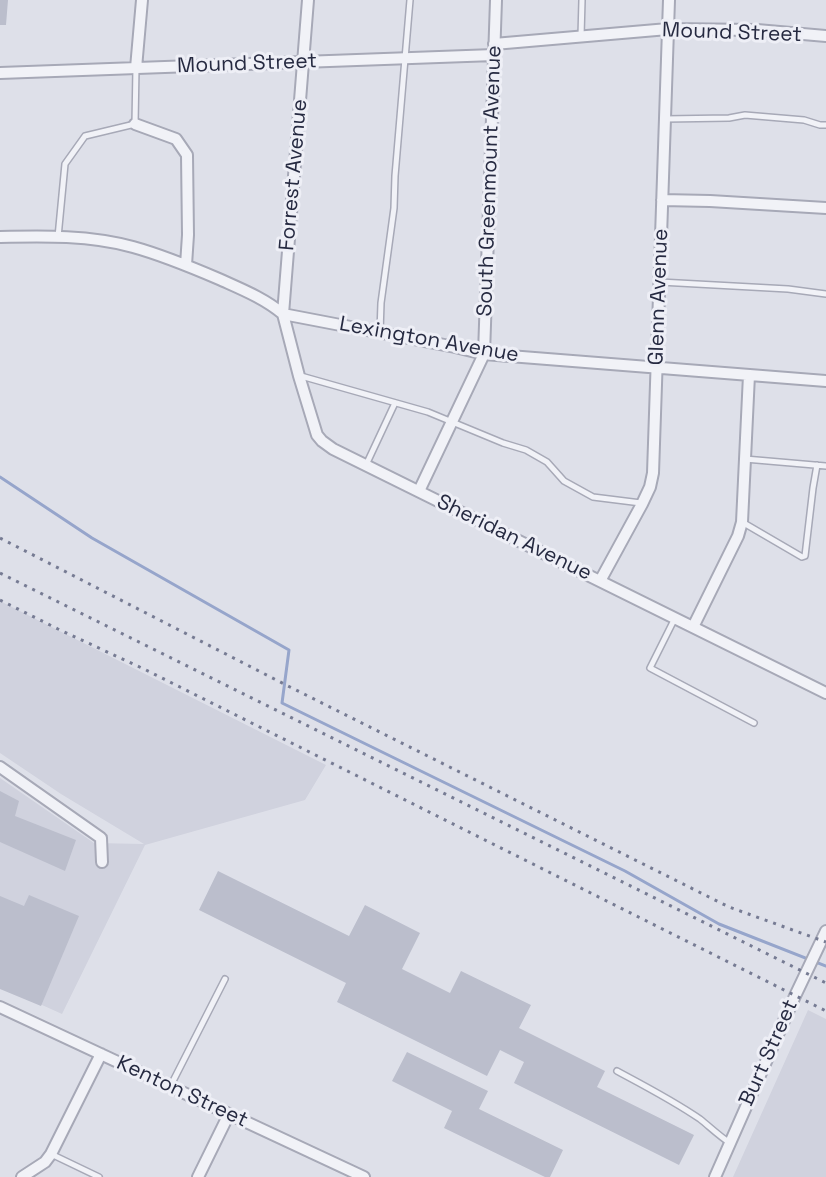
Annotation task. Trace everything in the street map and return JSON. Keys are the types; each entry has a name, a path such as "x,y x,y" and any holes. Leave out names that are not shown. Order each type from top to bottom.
{"street":[{"path":"136,68 142,0"},
{"name":"Forrest Avenue","path":"283,314 308,0"},
{"name":"South Greenmount Avenue","path":"419,491 484,354 496,0"},
{"name":"Glenn Avenue","path":"600,581 642,504 650,487 653,473 669,0"},
{"name":"Mound Street","path":"0,73 405,58 494,49 581,36 668,29 758,30 826,36"},
{"path":"135,124 176,139 188,155 186,265"},
{"path":"662,201 710,201 826,208"},
{"path":"0,237 58,237 131,246 186,265 255,296 283,314"},
{"name":"Lexington Avenue","path":"283,314 484,354 826,381"},
{"name":"Sheridan Avenue","path":"283,314 317,435 333,449 826,693"},
{"path":"693,627 738,536 742,522 749,375"},
{"path":"0,767 101,838 102,862"},
{"name":"Burt Street","path":"715,1177 826,931"},
{"name":"Kenton Street","path":"0,1007 364,1177"},
{"path":"22,1177 45,1162 51,1154 101,1054"},
{"path":"198,1177 229,1114"}],"lane":[{"path":"380,332 381,303 394,208 410,0"},
{"path":"581,36 582,0"},
{"path":"58,237 65,164 85,136 135,124 136,68"},
{"path":"665,119 745,116 804,120 826,125"},
{"path":"660,282 788,289 826,294"},
{"path":"299,376 428,412 495,440 526,450 547,462 564,481 593,497 642,504"},
{"path":"366,465 395,403"},
{"path":"745,459 826,466"},
{"path":"742,522 802,557 805,556 817,465"},
{"path":"675,618 650,668 754,723"},
{"path":"170,1087 225,979"},
{"path":"617,1071 668,1099 730,1143"},
{"path":"51,1154 99,1177"}],"shaded area":[{"path":"0,601 326,765 305,800 145,845 62,1014 0,986 0,778 94,843 144,844 61,794 0,753"},
{"path":"808,1010 826,1019 826,1177 733,1177"}],"building":[{"path":"0,0 8,0 6,25 0,25"},
{"path":"0,791 19,801 15,816 76,840 65,871 0,842"},
{"path":"218,871 349,936 365,905 420,933 402,969 450,993 461,971 531,1005 519,1028 605,1071 597,1087 694,1135 679,1165 514,1083 524,1062 500,1050 487,1076 337,1002 346,983 199,910"},
{"path":"29,895 79,916 41,1006 0,989 0,896 24,906"},
{"path":"407,1052 488,1091 479,1109 563,1150 550,1177 545,1177 444,1128 452,1111 392,1081"}],"waterway":[{"path":"0,477 92,538 289,650 282,703 625,871 719,924 826,966"}],"railway":[{"path":"0,538 290,687 729,907 826,942"},
{"path":"0,573 826,983"},
{"path":"0,600 146,670 826,1011"}]}
